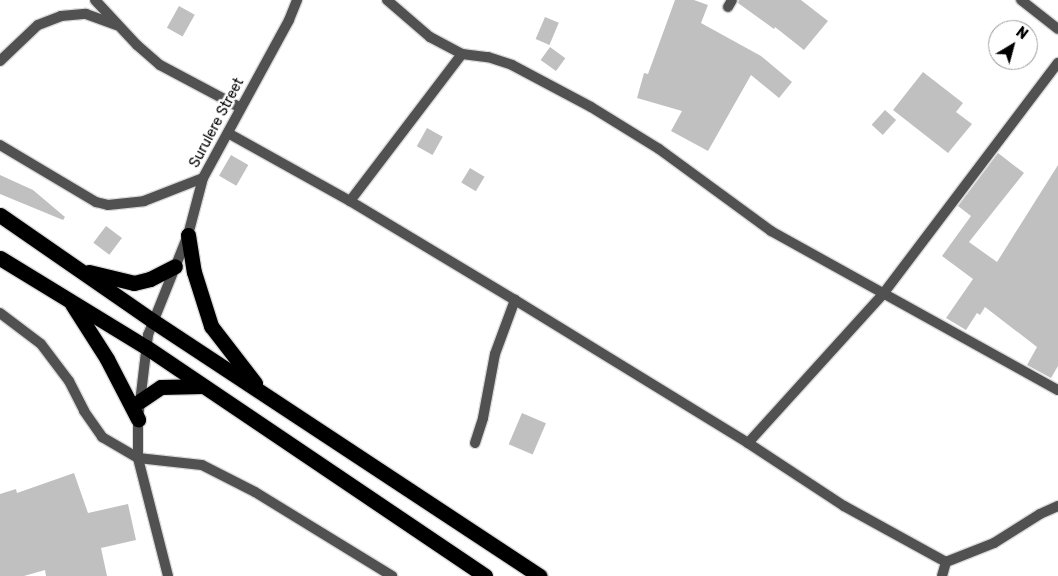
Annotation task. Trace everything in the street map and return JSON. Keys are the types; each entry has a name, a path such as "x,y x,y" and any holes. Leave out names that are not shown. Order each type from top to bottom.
{"highway":[{"path":"0,215 153,321 539,576"},
{"path":"188,235 194,272 211,326 262,393"},
{"path":"0,258 146,347 485,576"},
{"path":"78,269 134,282 150,279 175,266"},
{"path":"70,300 107,358 138,419"},
{"path":"140,401 161,387 203,386"}],"street":[{"path":"95,0 160,65 239,107"},
{"name":"Surulere Street","path":"168,576 138,458 138,419 146,347 153,321 188,235 203,178 239,107 289,20 297,0"},
{"path":"387,0 430,37 462,54 488,57 512,65 591,107 659,149 771,231 1058,389"},
{"path":"1021,0 1058,29"},
{"path":"0,61 38,25 61,16 86,14 118,25"},
{"path":"350,201 462,54"},
{"path":"748,443 883,294 1058,64"},
{"path":"228,132 350,201 515,300 748,443 844,506 946,562"},
{"path":"1,144 96,202 108,205 144,201 203,178"},
{"path":"475,443 483,418 495,354 515,300"},
{"path":"0,312 41,344 69,381 84,411 102,437 138,458 202,465 255,492 392,576"},
{"path":"946,562 994,543 1040,514 1058,506"},
{"path":"942,576 946,562"},
{"path":"372,565 375,576"}],"building":[{"path":"675,0 694,0 708,5 701,23 761,56 792,82 779,98 751,75 708,151 671,131 682,111 637,98 644,73 648,74"},
{"path":"739,0 801,0 828,21 804,50 775,27 774,29 738,3"},
{"path":"179,6 195,15 183,37 167,28"},
{"path":"545,17 559,23 549,45 536,39"},
{"path":"550,47 565,58 556,71 541,60"},
{"path":"923,72 963,103 956,112 972,124 948,153 893,110"},
{"path":"885,110 896,120 883,135 872,125"},
{"path":"427,128 443,137 433,155 417,146"},
{"path":"998,153 1024,173 969,242 997,262 1058,165 1058,366 1051,378 1027,365 1037,347 985,307 980,315 977,313 966,330 946,318 973,279 942,256 971,216 958,206"},
{"path":"231,155 248,165 236,186 219,176"},
{"path":"470,168 485,177 476,191 461,183"},
{"path":"0,175 33,190 65,217 63,220 0,194"},
{"path":"106,226 122,238 109,255 93,243"},
{"path":"522,413 546,423 533,454 509,444"},
{"path":"74,473 88,513 128,504 136,540 101,548 107,576 46,576 45,570 24,576 0,576 0,494 16,489 17,493"}]}
